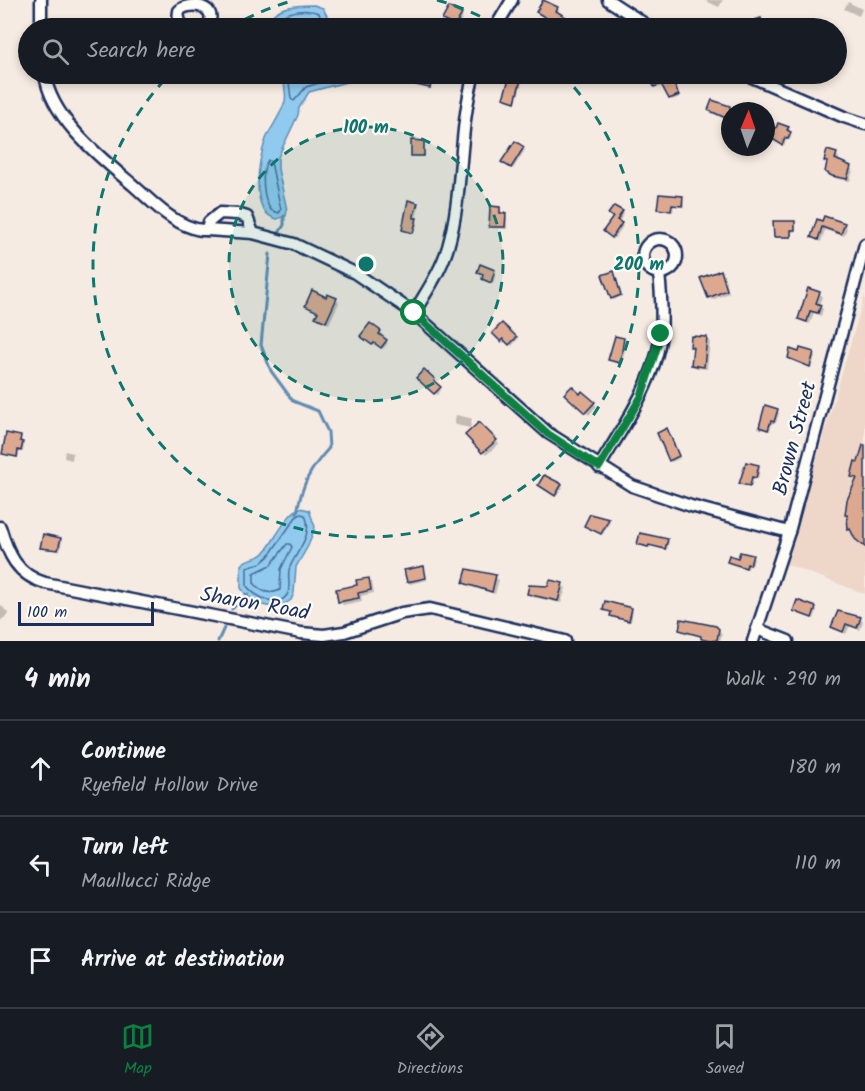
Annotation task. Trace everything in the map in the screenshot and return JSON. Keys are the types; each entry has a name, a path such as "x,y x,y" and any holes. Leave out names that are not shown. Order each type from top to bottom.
{"street":[{"path":"41,0 41,18"},
{"path":"501,18 512,0"},
{"path":"608,0 636,18"},
{"path":"179,18 179,12 189,1 200,1 208,8 211,18"},
{"path":"47,84 62,114 88,146 164,212 193,228 253,233 294,244 355,273 414,313 548,434 599,467 632,486 663,497 789,532"},
{"path":"414,313 441,266 448,247 455,217 466,100 471,84"},
{"path":"768,84 865,124"},
{"path":"207,230 209,222 220,213 237,213 247,218 253,233"},
{"name":"Brown Street","path":"753,641 789,532 865,244"},
{"path":"599,467 641,397 655,356 661,334 658,273"},
{"name":"Sharon Road","path":"0,527 8,553 17,568 37,581 300,633 343,636 402,613 430,609 566,641"},
{"path":"757,628 788,641"}],"shaded area":[{"path":"865,294 865,594 786,564"}],"water":[{"path":"314,5 323,8 327,18 272,18 278,11 292,6"},
{"path":"284,84 339,84 309,92 299,108 298,115 278,157 278,169 287,210 286,216 277,219 268,214 262,206 258,184 266,139 285,101"},
{"path":"300,508 309,510 315,527 308,546 296,567 294,593 291,600 278,606 257,603 241,588 241,565 247,560 262,555 286,521"}],"building":[{"path":"543,0 558,7 556,11 566,17 546,18 536,12"},
{"path":"449,7 462,14 460,18 443,18"},
{"path":"416,84 431,84 430,88"},
{"path":"507,84 520,84 515,102 503,98"},
{"path":"661,84 674,84 679,95 669,99"},
{"path":"712,100 721,103 721,116 708,110"},
{"path":"778,123 789,127 787,130 791,132 782,145 775,141"},
{"path":"411,140 424,141 424,156 411,156"},
{"path":"515,141 524,147 511,168 501,162"},
{"path":"827,150 837,153 835,159 851,166 847,179 825,172 827,162 824,161"},
{"path":"659,194 683,196 682,206 672,205 671,211 657,209"},
{"path":"408,200 418,203 414,215 414,218 417,218 413,233 402,230"},
{"path":"490,206 500,207 500,213 506,213 505,227 489,227"},
{"path":"614,206 623,211 617,220 622,223 612,238 603,231 613,217 608,214"},
{"path":"824,216 845,223 841,234 822,227 818,240 811,237 817,219 822,221"},
{"path":"773,221 795,221 795,230 791,230 791,237 774,237"},
{"path":"480,264 495,270 491,283 482,279 483,274 477,272"},
{"path":"721,270 727,290 708,298 700,278"},
{"path":"614,271 621,295 611,299 602,275"},
{"path":"808,288 820,292 816,303 821,305 818,313 810,311 807,322 798,319"},
{"path":"312,290 326,297 327,294 337,298 326,322 315,317 318,312 305,306"},
{"path":"370,323 381,331 379,334 387,340 381,348 374,343 372,345 360,336"},
{"path":"502,323 517,337 509,345 503,339 501,342 492,333"},
{"path":"615,336 624,338 620,363 608,360"},
{"path":"691,336 707,337 704,367 691,365 693,347 690,347"},
{"path":"800,348 814,352 810,367 788,358 790,349 799,352"},
{"path":"424,369 441,387 434,394 416,378"},
{"path":"572,386 580,394 582,391 595,402 585,413 564,394"},
{"path":"765,405 778,409 774,422 771,421 768,430 759,427"},
{"path":"479,422 497,440 482,453 465,435"},
{"path":"667,428 679,456 669,461 657,433"},
{"path":"6,433 21,436 20,441 23,442 17,457 2,454"},
{"path":"863,445 865,445 865,547 855,539 850,529 848,530 847,515 845,515 847,500 857,478 851,477 855,461 858,462"},
{"path":"746,462 759,465 756,478 752,477 750,486 739,484"},
{"path":"544,475 562,484 555,496 538,485"},
{"path":"590,514 609,519 601,534 584,526"},
{"path":"640,533 668,539 665,549 637,544"},
{"path":"43,534 61,538 58,550 40,548"},
{"path":"740,552 753,555 750,565 747,564 746,568 727,562 729,555 738,558"},
{"path":"424,566 426,578 407,582 404,570"},
{"path":"467,569 496,575 492,592 463,583"},
{"path":"369,578 371,590 358,593 359,598 338,602 336,589 357,585 356,580"},
{"path":"550,580 563,583 558,601 527,594 529,585 548,586"},
{"path":"797,600 816,607 812,618 793,611"},
{"path":"605,601 632,608 629,621 610,616 611,612 603,610"},
{"path":"838,611 861,617 857,628 846,624 843,632 831,627"},
{"path":"681,619 716,626 719,629 717,640 701,639 701,636 679,630"}],"waterway":[{"path":"279,233 284,225 284,216"},
{"path":"270,254 261,345 271,371 293,401 318,411 328,432 329,448 308,478 301,494 297,513"},
{"path":"232,609 248,594"},
{"path":"218,641 224,628"}],"route":[{"path":"414,313 548,434 599,467 641,397 661,334"}]}
